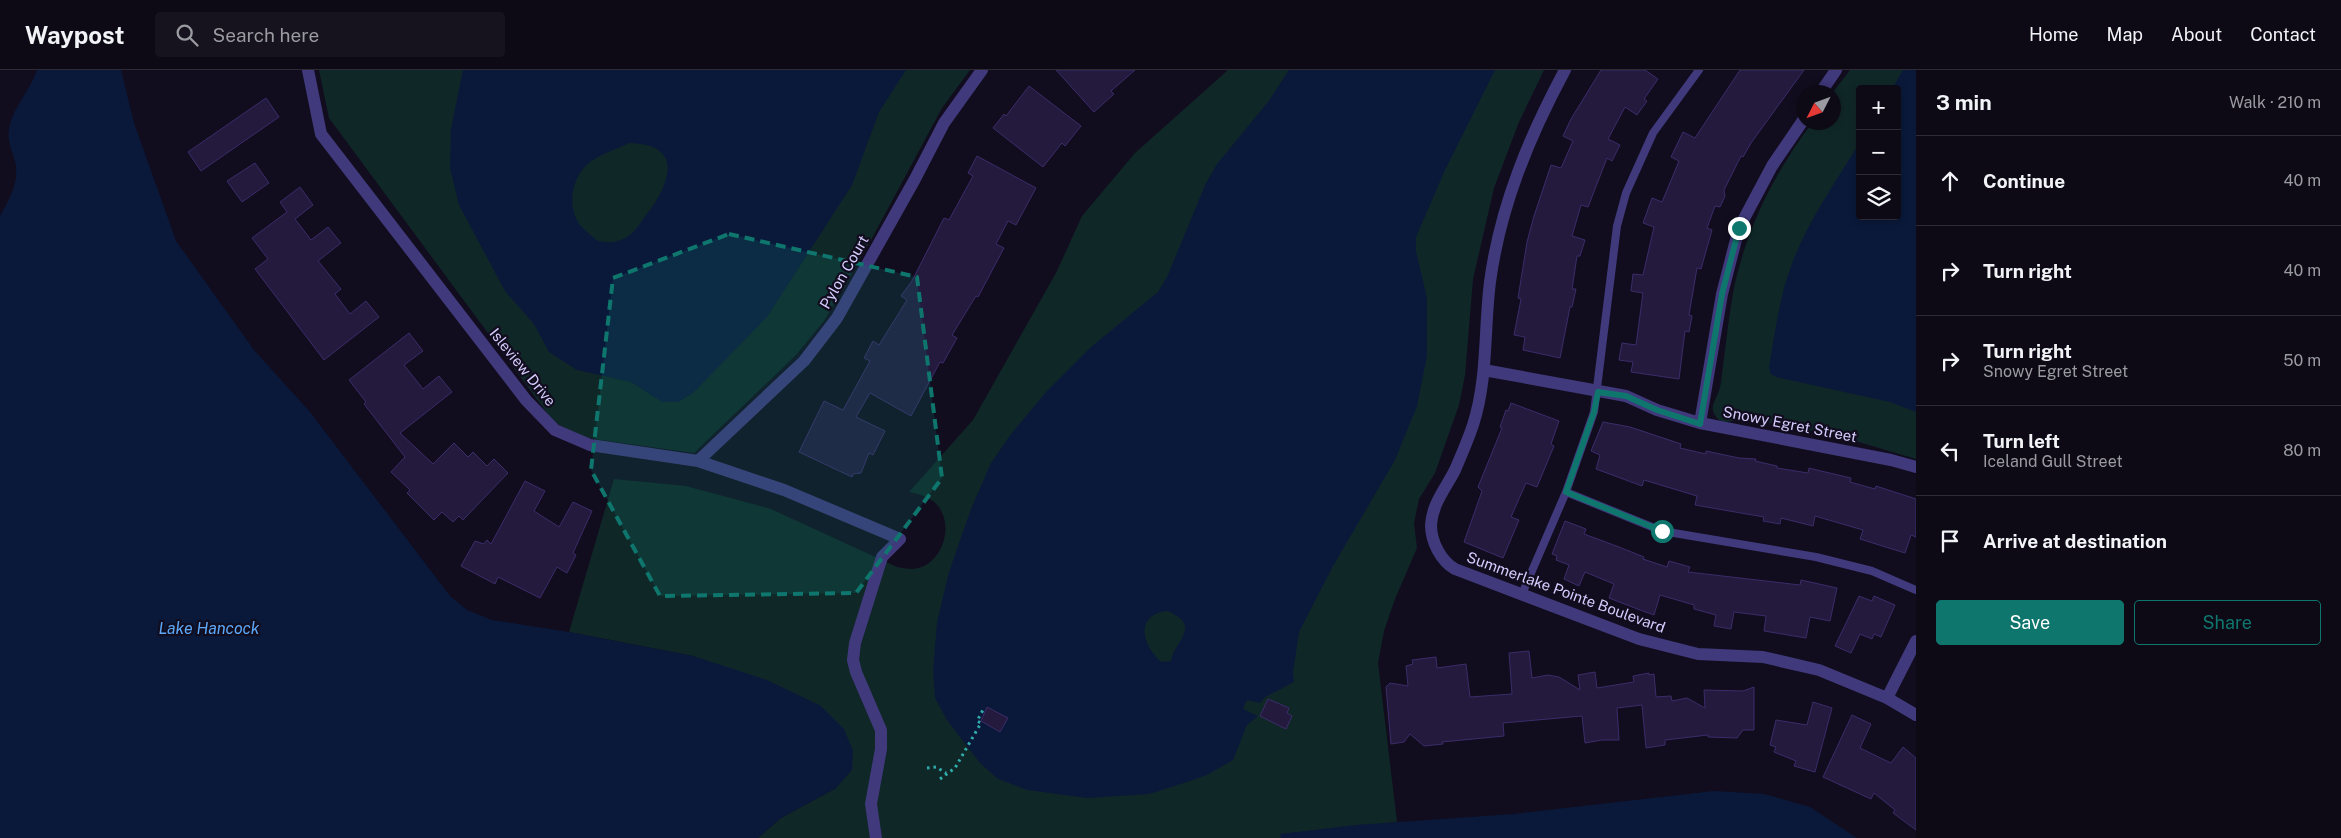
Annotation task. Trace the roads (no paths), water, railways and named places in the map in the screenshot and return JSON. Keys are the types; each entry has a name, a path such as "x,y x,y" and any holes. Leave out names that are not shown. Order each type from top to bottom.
{"street":[{"name":"Isleview Drive","path":"308,70 321,134 532,406 555,430 590,444 698,461 784,490 900,539 882,557 855,643 853,660 856,672 881,730 881,749 871,804 876,838"},
{"name":"Pylon Court","path":"698,461 804,361 837,318 915,179 944,123 982,70"},
{"name":"Summerlake Pointe Boulevard","path":"1565,70 1540,118 1505,207 1490,282 1484,370 1473,424 1455,470 1434,508 1431,527 1436,548 1445,563 1639,639 1698,654 1763,657 1819,670 1887,698 1916,715"},
{"path":"1826,85 1836,70"},
{"path":"1700,424 1722,294 1739,228 1772,166 1797,130"},
{"name":"Snowy Egret Street","path":"1484,370 1626,396 1657,410 1700,424 1891,460 1916,467"},
{"path":"1887,698 1916,641"}],"lane":[{"path":"1522,594 1566,492 1594,412 1598,392 1599,364 1617,226 1626,193 1653,133 1699,70"},
{"path":"1566,492 1662,531 1816,557 1872,571 1916,590"}],"water":[{"name":"Lake Hancock","path":"37,70 121,70 134,123 176,241 254,350 310,412 450,596 467,610 492,620 569,632 693,656 767,680 821,706 844,729 853,751 852,770 836,788 781,818 758,838 0,838 0,216 10,196 16,176 15,161 9,138 11,122"},
{"path":"463,70 906,70 879,112 852,185 767,317 693,393 678,402 662,402 631,382 577,370 549,352 534,324 505,291 459,205 450,168 451,129","holes":["629,143 647,145 659,150 665,158 668,168 662,190 647,214 630,235 616,241 598,241 580,225 573,209 573,192 579,175 590,162 599,156"]},
{"path":"1289,70 1495,70 1445,170 1416,237 1416,251 1427,298 1427,356 1417,406 1395,460 1333,566 1299,632 1293,672 1294,682 1265,697 1260,703 1247,700 1243,709 1258,716 1247,725 1233,760 1207,775 1149,794 1087,798 1027,790 998,779 980,763 947,720 935,698 933,671 937,622 949,572 971,509 991,463 1011,434 1047,391 1091,347 1158,292 1168,275 1205,185 1217,164 1268,102","holes":["1168,611 1184,623 1184,634 1171,661 1162,662 1149,647 1146,640 1145,626 1152,616 1159,613"]},
{"path":"1903,70 1916,70 1916,412 1890,402 1776,377 1771,374 1769,368 1781,300 1793,260 1819,208 1856,148 1856,220 1901,220 1901,85 1894,85"},
{"path":"1714,791 1764,794 1810,807 1857,838 1281,838 1280,834 1356,825 1514,814"}]}
